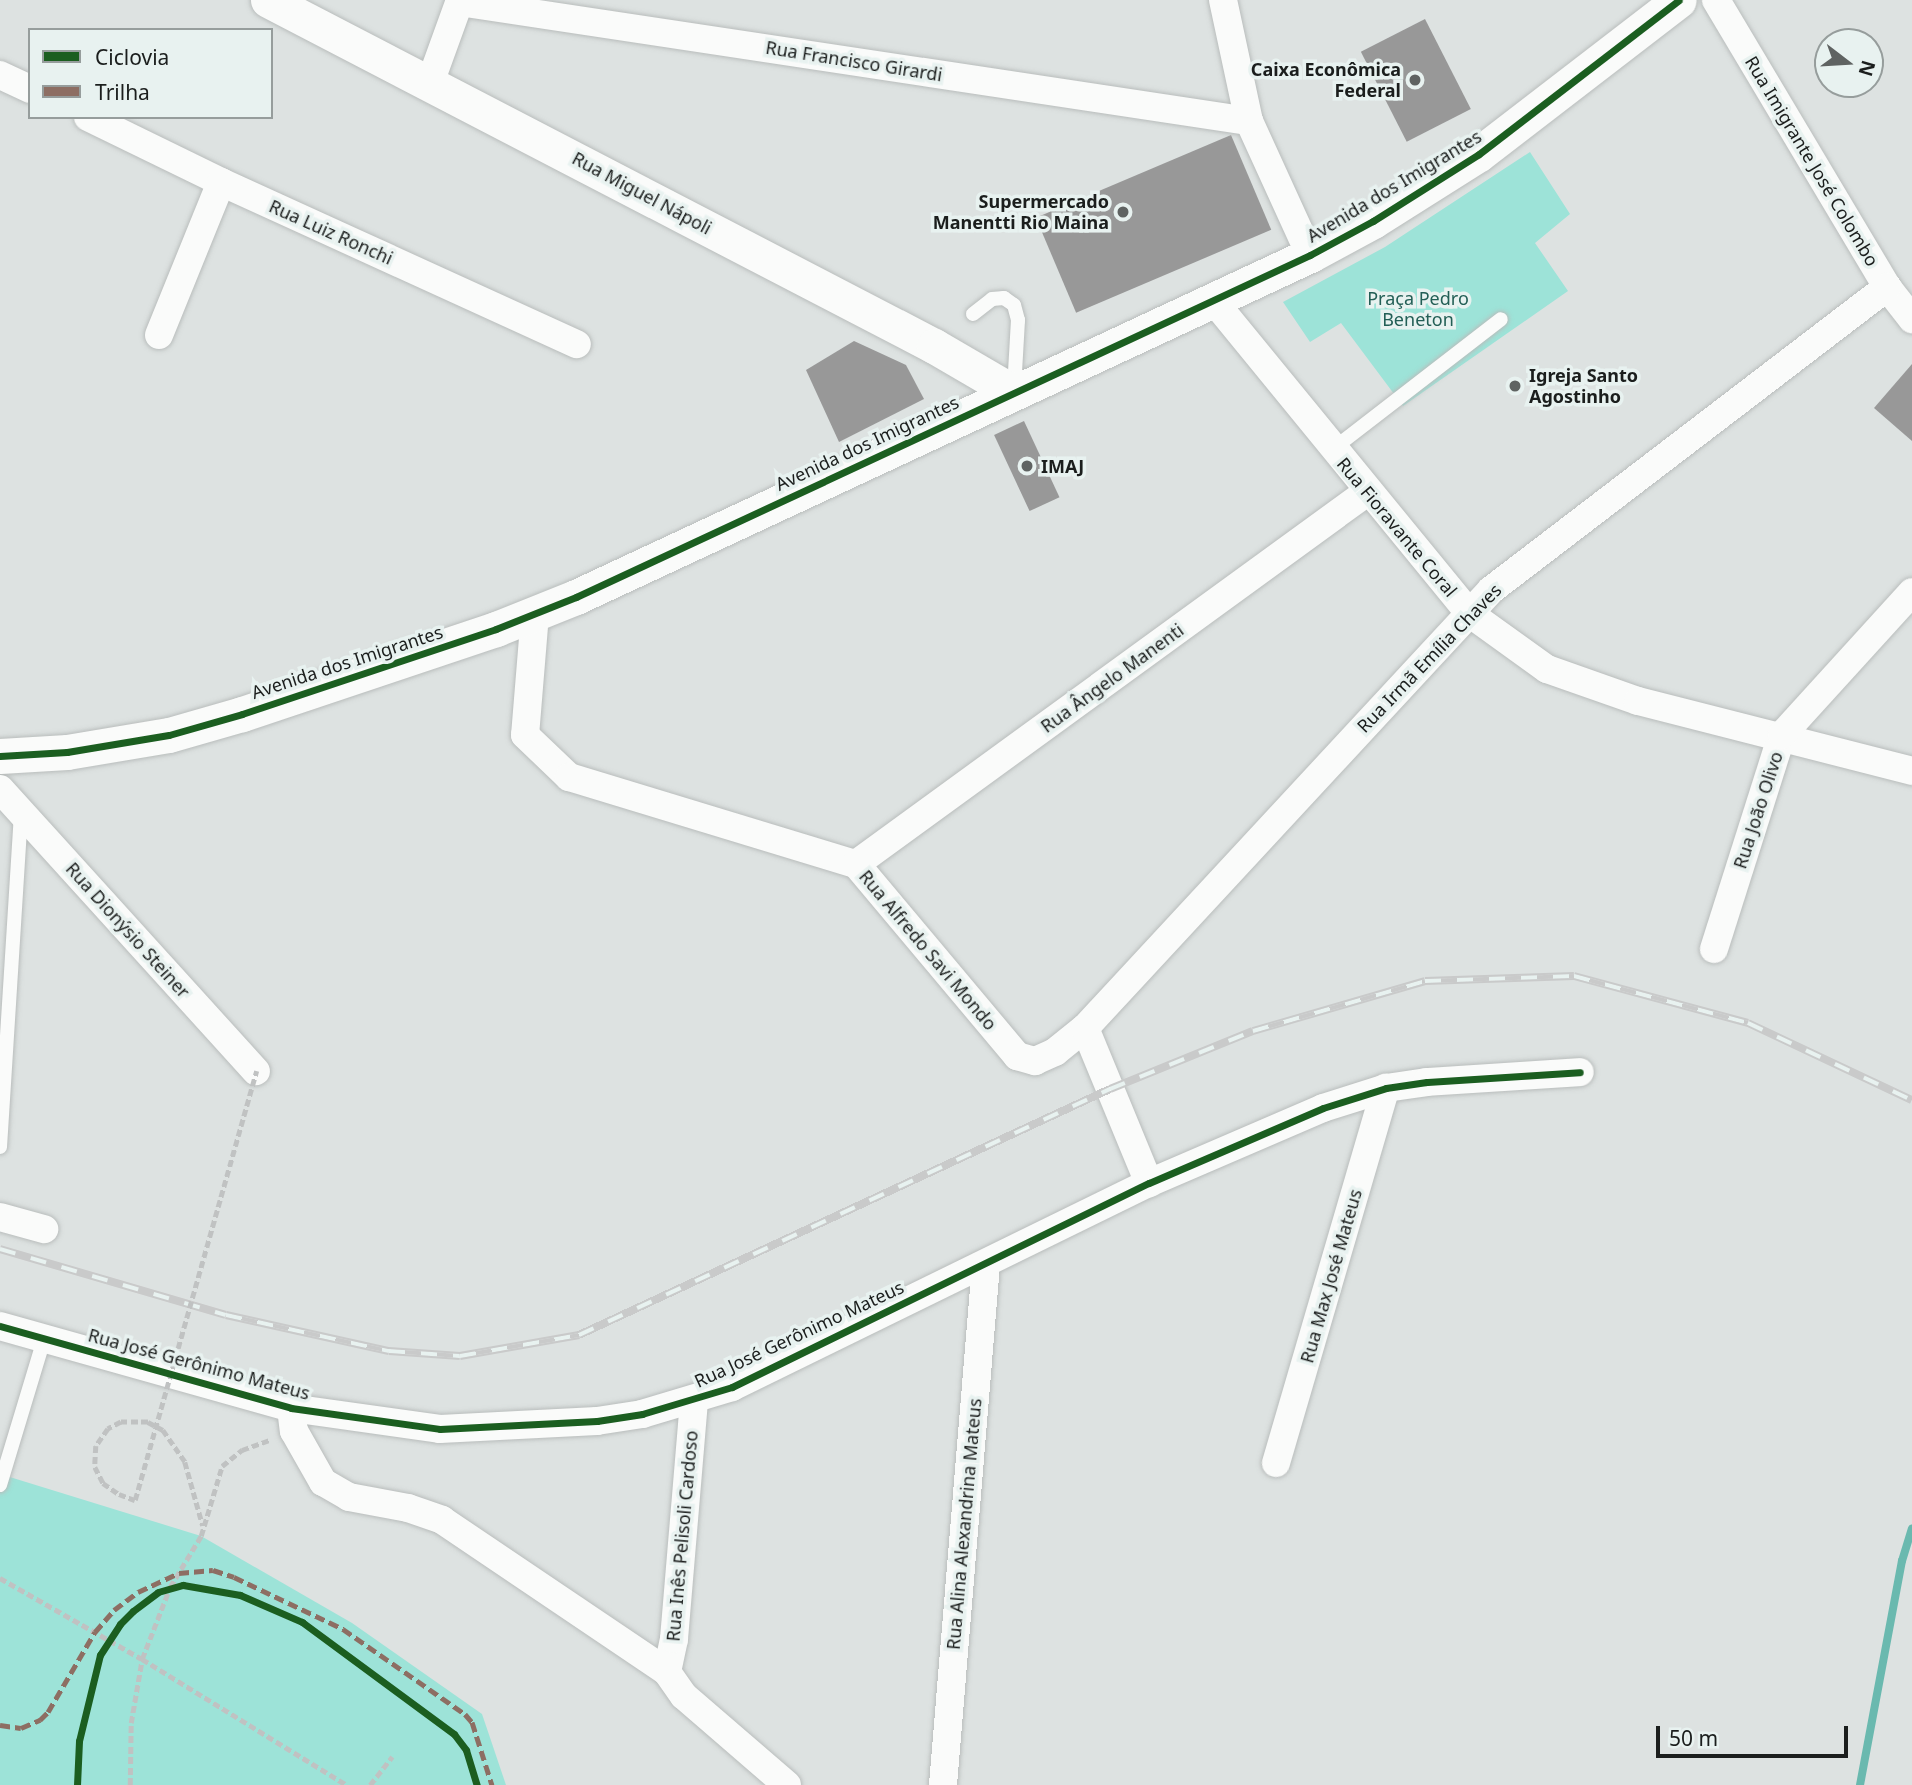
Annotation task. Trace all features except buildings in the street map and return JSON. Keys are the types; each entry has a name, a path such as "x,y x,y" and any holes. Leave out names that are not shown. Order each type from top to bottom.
{"street":[{"name":"Rua Miguel Nápoli","path":"268,0 934,346 1013,392"},
{"path":"1223,0 1249,121 1310,255"},
{"name":"Avenida dos Imigrantes","path":"0,755 67,752 169,735 242,714 535,614 1310,255 1373,221 1479,154 1679,0"},
{"name":"Rua Imigrante José Colombo","path":"1716,0 1887,287 1912,319"},
{"path":"430,83 460,1"},
{"name":"Rua Francisco Girardi","path":"460,1 1249,121"},
{"path":"0,75 28,88"},
{"name":"Rua Luiz Ronchi","path":"92,119 221,182 577,344"},
{"path":"159,335 221,182"},
{"name":"Rua Irmã Emília Chaves","path":"1085,1028 1491,590 1887,287"},
{"name":"Rua Fioravante Coral","path":"1213,300 1367,492 1469,613 1547,669 1638,701 1912,771"},
{"name":"Rua Ângelo Manenti","path":"856,864 1367,492"},
{"name":"Rua João Olivo","path":"1714,949 1782,736 1912,592"},
{"name":"Rua Alfredo Savi Mondo","path":"535,614 525,735 569,777 856,864 1017,1056 1034,1061 1055,1052 1085,1028"},
{"name":"Rua Dionýsio Steiner","path":"0,789 257,1071"},
{"path":"1085,1028 1149,1183"},
{"name":"Rua José Gerônimo Mateus","path":"0,1326 293,1420 440,1429 597,1422 694,1400 732,1387 1149,1183 1266,1130 1323,1108 1386,1088 1427,1082 1580,1072"},
{"name":"Rua Max José Mateus","path":"1276,1463 1386,1088"},
{"path":"0,1217 44,1229"},
{"name":"Rua Alina Alexandrina Mateus","path":"943,1785 985,1264"},
{"name":"Rua Inês Pelisoli Cardoso","path":"667,1672 674,1639 694,1400"},
{"path":"293,1420 323,1482 349,1497 408,1508 442,1520 667,1672 684,1696 787,1785"}],"lane":[{"path":"973,314 992,299 1004,298 1014,304 1018,320 1013,392"},
{"path":"1333,449 1501,319"},
{"path":"0,1147 6,980 21,812"},
{"path":"0,1485 44,1339"}],"path":[{"path":"203,1528 185,1462 163,1430 148,1422 121,1422 108,1429 96,1446 94,1467 103,1483 119,1494 135,1500 257,1071"},
{"path":"130,1785 131,1723 142,1659 170,1587 203,1528 222,1466 242,1450 293,1420"},
{"path":"0,1578 106,1644 142,1659 347,1785"},
{"path":"158,1592 183,1585"},
{"path":"106,1644 114,1632"},
{"path":"370,1785 392,1757"}],"green space":[{"name":"Praça Pedro Beneton","path":"1530,152 1570,214 1535,243 1568,291 1403,406 1341,323 1310,342 1283,302 1385,247"},
{"path":"0,1474 201,1536 352,1623 482,1714 506,1785 0,1785"}],"waterway":[{"path":"1860,1785 1902,1561 1912,1528"}],"railway":[{"path":"0,1249 226,1315 389,1351 460,1356 579,1335 1110,1089 1253,1031 1425,981 1574,976 1748,1023 1912,1100"}],"marked path":[{"path":"0,1725 21,1728 40,1720 48,1712 95,1632 114,1610 138,1592 179,1573 213,1570 234,1577 343,1629 465,1714 472,1722 492,1785"}],"cycle path":[{"path":"0,756 67,752 169,735 242,714 496,629 576,597 1310,255 1373,221 1479,154 1679,0"},
{"path":"0,1326 291,1408 440,1429 597,1421 642,1414 732,1387 1149,1183 1323,1108 1386,1088 1427,1082 1580,1072"},
{"path":"77,1785 79,1741 100,1655 120,1624 133,1611 158,1592 183,1585 240,1595 302,1622 454,1734 466,1750 477,1785"}],"place":[{"name":"Caixa Econômica Federal","path":"1415,80"},
{"name":"Supermercado Manentti Rio Maina","path":"1123,212"},
{"name":"Igreja Santo Agostinho","path":"1515,386"},
{"name":"IMAJ","path":"1027,466"}]}
